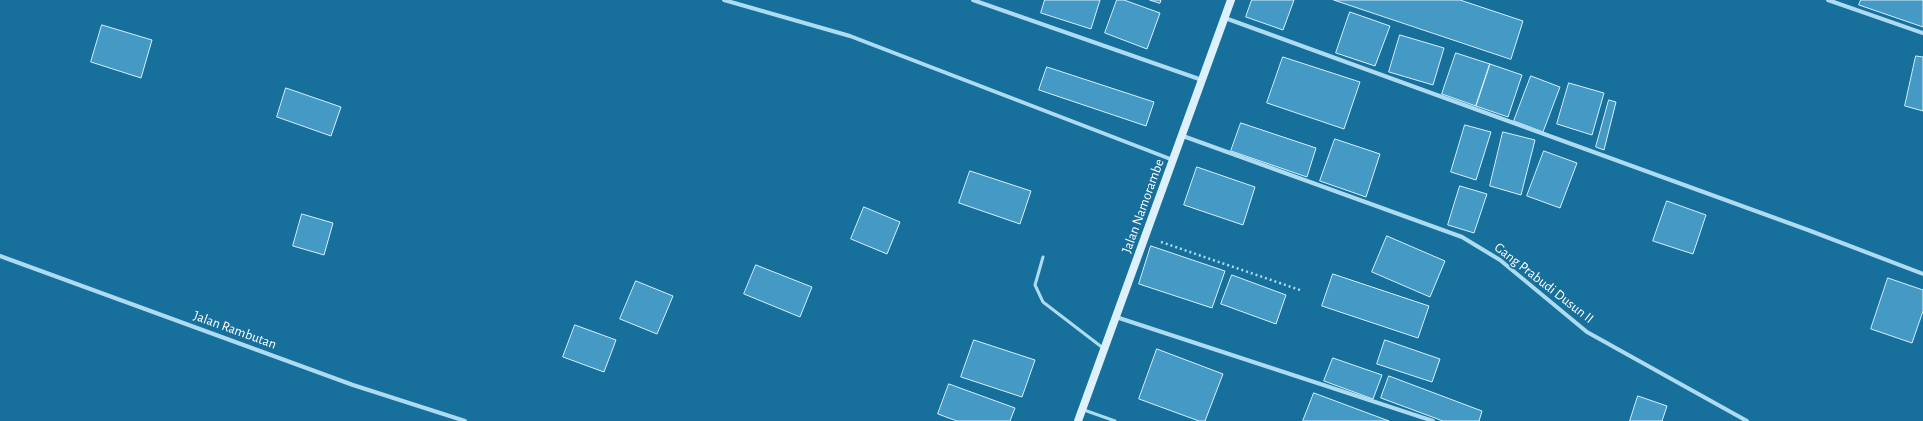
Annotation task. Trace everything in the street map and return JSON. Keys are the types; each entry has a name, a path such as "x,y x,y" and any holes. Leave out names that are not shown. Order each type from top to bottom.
{"street":[{"path":"724,0 850,36 1174,160"},
{"path":"973,0 1202,80"},
{"name":"Jalan Namorambe","path":"1078,421 1231,0"},
{"path":"1828,0 1923,33"},
{"path":"1224,18 1801,227 1923,274"},
{"name":"Gang Prabudi Dusun II","path":"1182,136 1462,237 1500,260 1588,332 1747,421"},
{"name":"Jalan Rambutan","path":"0,256 353,385 465,421"},
{"path":"1116,317 1432,421"}],"lane":[{"path":"1043,258 1035,285 1043,302 1104,349"},
{"path":"1082,410 1115,421"}],"path":[{"path":"1146,237 1300,290"}],"building":[{"path":"1045,0 1100,0 1091,29 1041,13"},
{"path":"1117,0 1124,0 1160,13 1147,49 1105,33"},
{"path":"1150,0 1161,0 1160,3"},
{"path":"1252,0 1294,0 1283,30 1246,17"},
{"path":"1334,0 1460,0 1523,21 1511,59"},
{"path":"1861,0 1923,0 1923,27 1859,5"},
{"path":"1350,12 1390,26 1375,66 1336,53"},
{"path":"102,25 152,40 141,78 91,62"},
{"path":"1400,35 1444,48 1433,85 1389,72"},
{"path":"1456,53 1490,64 1476,106 1442,94"},
{"path":"1916,56 1923,57 1923,111 1905,106"},
{"path":"1283,57 1360,82 1344,129 1267,103"},
{"path":"1490,64 1522,75 1508,117 1476,106"},
{"path":"1047,67 1154,102 1146,126 1039,90"},
{"path":"1531,76 1560,87 1543,132 1514,121"},
{"path":"1569,83 1604,93 1592,135 1557,124"},
{"path":"286,88 341,107 331,136 277,117"},
{"path":"1609,100 1616,102 1604,150 1596,147"},
{"path":"1241,123 1316,148 1307,177 1231,151"},
{"path":"1465,125 1491,132 1476,180 1451,172"},
{"path":"1503,132 1535,140 1521,195 1490,186"},
{"path":"1335,139 1380,154 1366,197 1320,181"},
{"path":"1544,151 1577,163 1560,208 1527,196"},
{"path":"1197,167 1255,187 1243,225 1184,205"},
{"path":"970,171 1031,191 1020,224 959,203"},
{"path":"1460,186 1487,194 1474,233 1448,225"},
{"path":"1667,201 1706,215 1693,254 1653,241"},
{"path":"864,207 900,222 887,254 851,239"},
{"path":"302,214 333,223 324,255 293,246"},
{"path":"1387,236 1445,261 1430,297 1372,272"},
{"path":"1151,246 1225,271 1212,308 1139,284"},
{"path":"756,265 812,287 800,317 744,294"},
{"path":"1333,274 1429,306 1418,338 1322,306"},
{"path":"1232,275 1286,295 1276,324 1221,304"},
{"path":"1888,278 1923,290 1923,311 1912,343 1871,329"},
{"path":"636,281 673,296 657,334 620,319"},
{"path":"575,325 616,340 604,372 563,357"},
{"path":"974,340 1035,360 1022,397 961,377"},
{"path":"1385,340 1440,359 1432,382 1377,364"},
{"path":"1157,349 1223,374 1205,421 1199,421 1139,399"},
{"path":"1333,358 1382,375 1373,399 1324,381"},
{"path":"1389,376 1482,411 1479,421 1443,421 1381,398"},
{"path":"949,384 1015,408 1010,421 957,421 938,414"},
{"path":"1314,393 1389,421 1303,421"},
{"path":"1638,396 1667,406 1662,421 1630,421"}]}
